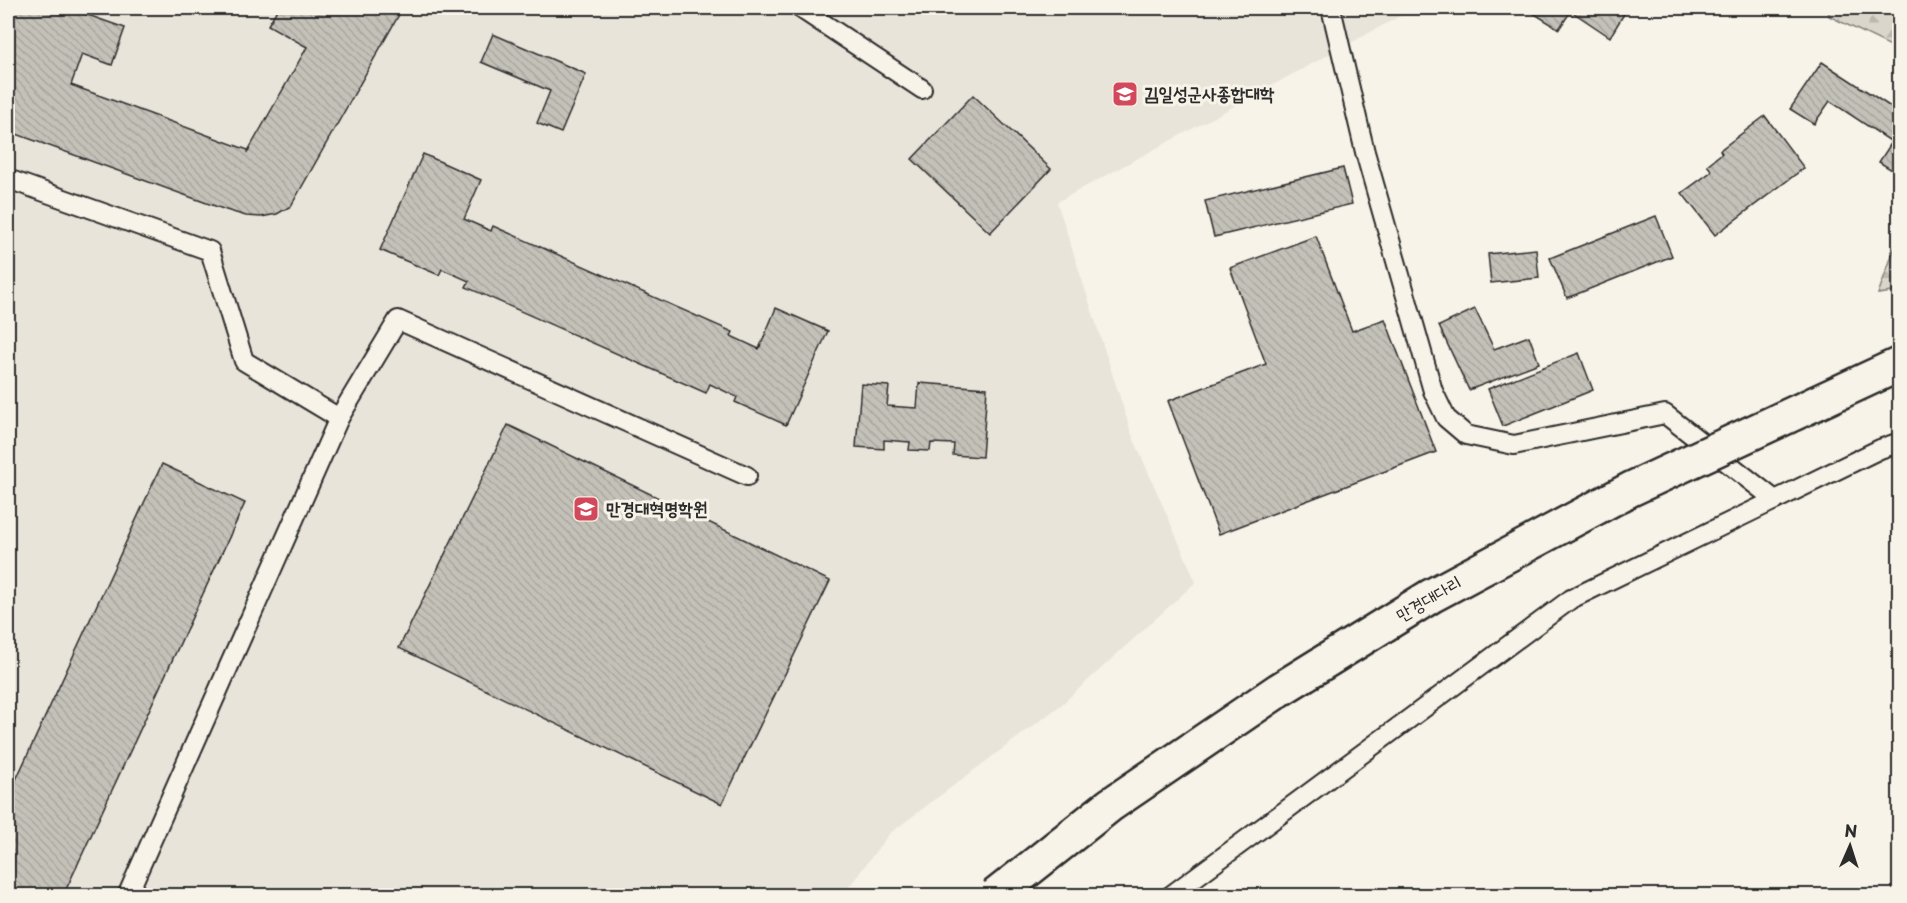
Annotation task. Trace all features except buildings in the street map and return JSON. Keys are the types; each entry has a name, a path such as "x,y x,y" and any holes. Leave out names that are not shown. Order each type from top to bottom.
{"highway":[{"name":"만경대다리","path":"995,896 1110,805 1279,690 1431,596 1631,489 1899,364"}],"lane":[{"path":"800,8 922,89"},
{"path":"1331,8 1365,152 1433,391 1446,418 1466,435 1514,445 1665,414 1775,500"},
{"path":"8,179 210,251 244,361 339,418"},
{"path":"127,896 339,418 398,320 747,476"},
{"path":"1170,896 1571,599 1880,449 1899,442"}],"shaded area":[{"name":"만경대혁명학원","path":"8,8 1415,8 1057,202 1132,435 1196,582 1061,705 889,834 842,896 8,895"}],"green space":[{"path":"1828,8 1899,8 1899,54 1891,46 1829,16"},
{"path":"1899,236 1899,291 1878,294"}],"place":[{"name":"김일성군사종합대학","path":"1125,94"},
{"name":"만경대혁명학원","path":"586,509"}]}
